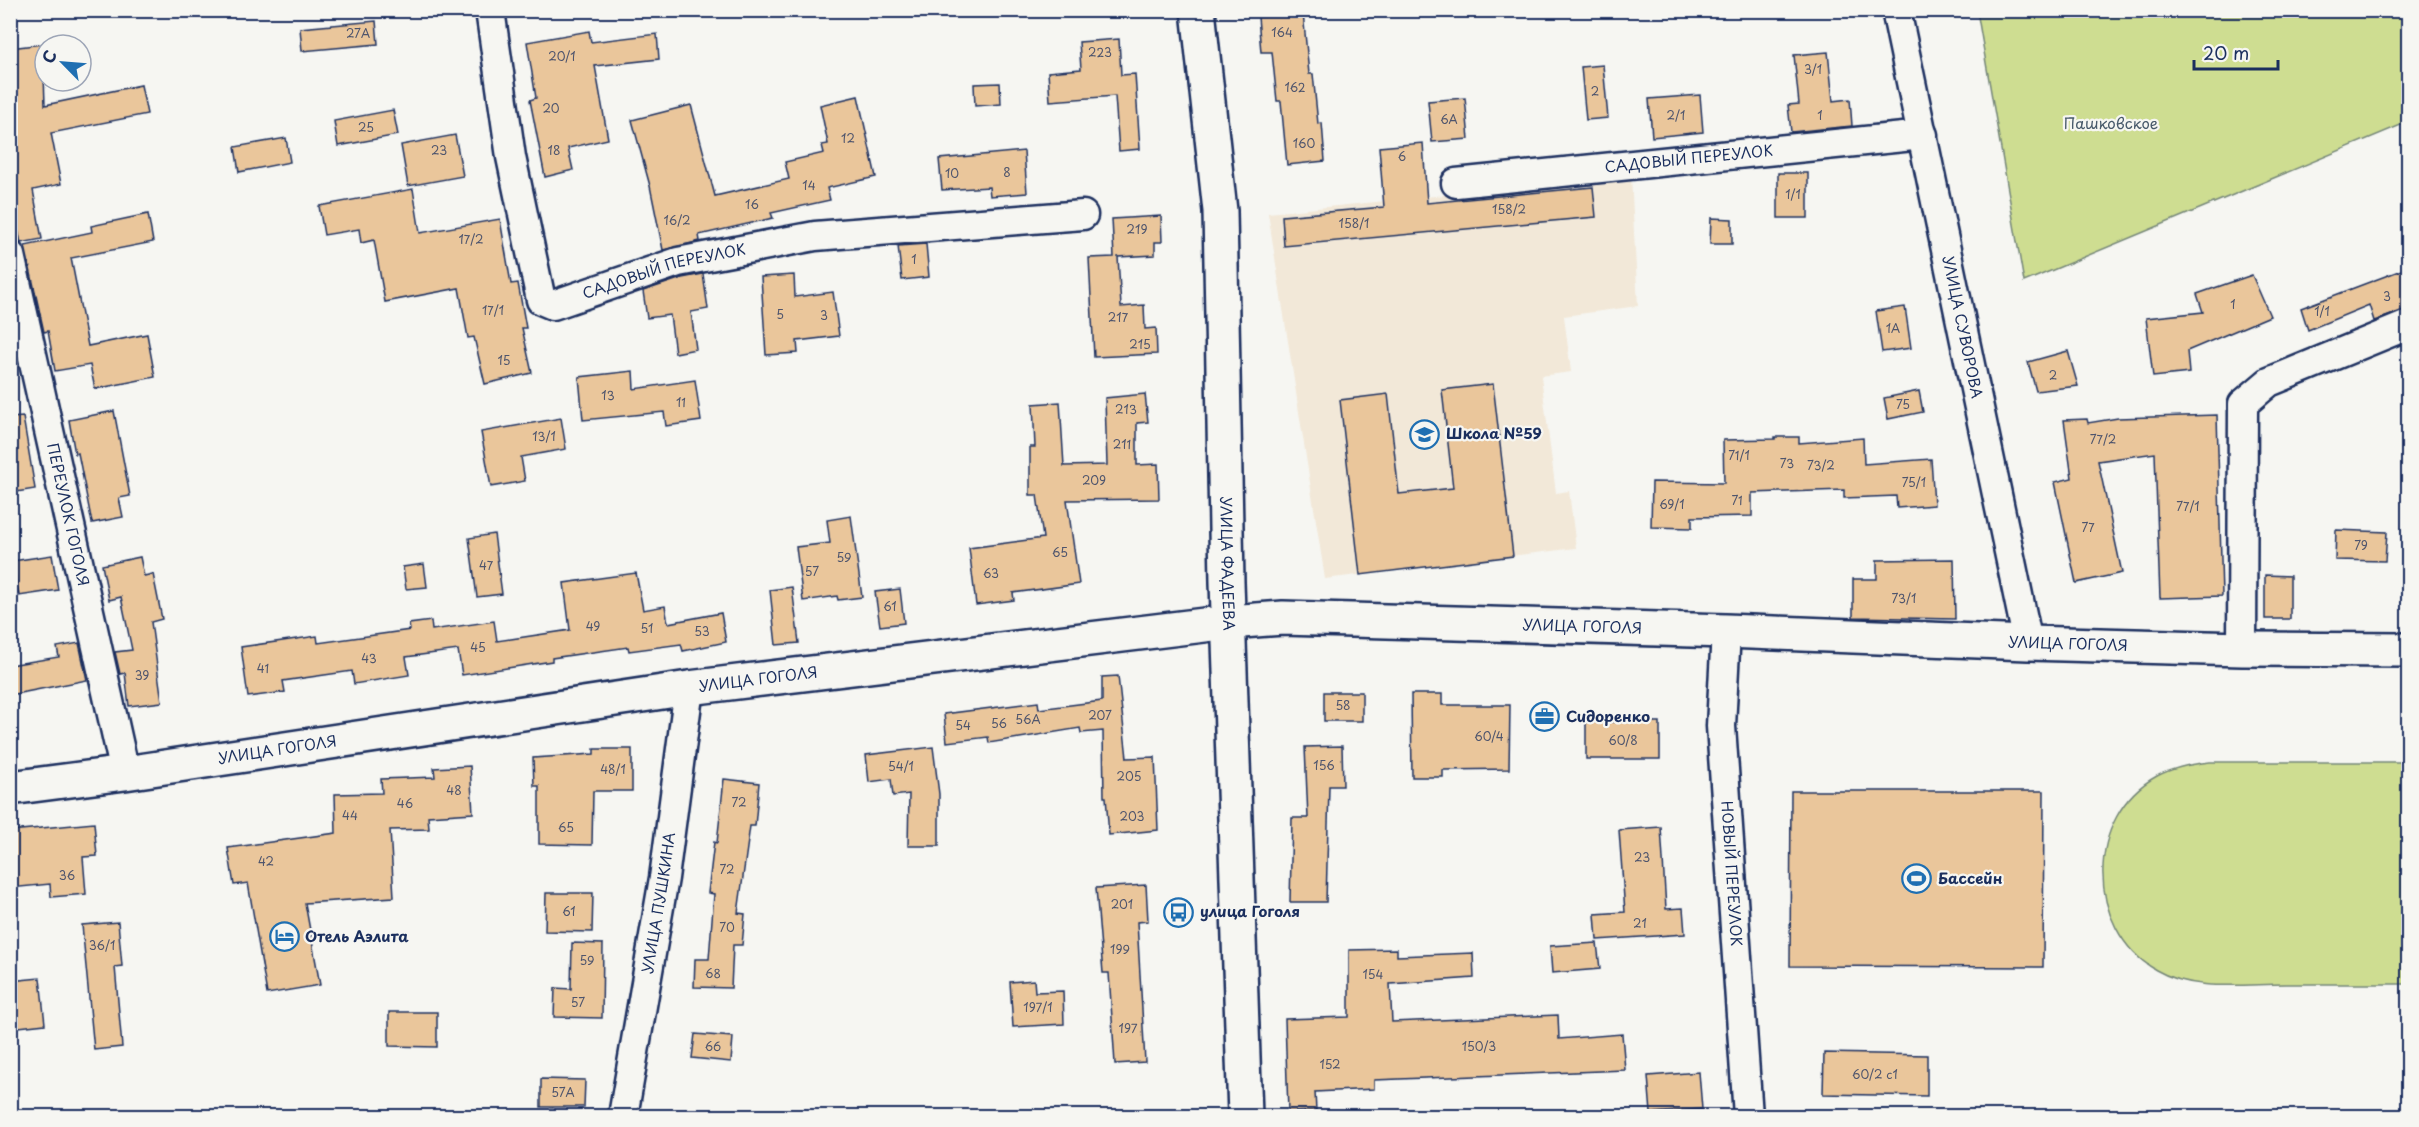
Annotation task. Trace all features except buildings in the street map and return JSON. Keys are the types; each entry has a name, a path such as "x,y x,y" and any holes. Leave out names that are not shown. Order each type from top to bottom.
{"main road":[{"name":"УЛИЦА ФАДЕЕВА","path":"1198,10 1220,211 1229,622 1245,1116"},
{"name":"УЛИЦА ГОГОЛЯ","path":"10,788 125,773 689,688 1229,622 1283,618 1726,631 2028,644 2409,650"}],"street":[{"name":"САДОВЫЙ ПЕРЕУЛОК","path":"490,10 511,157 538,289 541,300 553,305 678,262 815,236 1083,214"},
{"name":"УЛИЦА СУВОРОВА","path":"1896,10 2028,644"},
{"name":"САДОВЫЙ ПЕРЕУЛОК","path":"1456,183 1923,135"},
{"name":"ПЕРЕУЛОК ГОГОЛЯ","path":"10,255 125,773"},
{"path":"2242,649 2243,404 2269,382 2409,325"},
{"name":"НОВЫЙ ПЕРЕУЛОК","path":"1726,631 1721,726 1748,1116"},
{"name":"УЛИЦА ПУШКИНА","path":"623,1116 664,878 689,688"}],"shaded area":[{"name":"Школа №59","path":"1631,176 1638,306 1564,316 1571,372 1541,376 1556,493 1569,491 1576,548 1325,579 1268,213"}],"green space":[{"name":"Пашковское","path":"1977,11 2408,11 2408,122 2024,282"},
{"path":"2210,762 2408,762 2408,984 2202,984 2170,977 2156,970 2133,951 2116,928 2106,901 2103,872 2106,844 2116,817 2133,794 2157,776 2183,766"}],"place":[{"name":"Школа №59","path":"1425,434"},
{"name":"Сидоренко","path":"1545,717"},
{"name":"Бассейн","path":"1917,879"},
{"name":"улица Гоголя","path":"1179,912"},
{"name":"Отель Аэлита","path":"284,937"}]}
